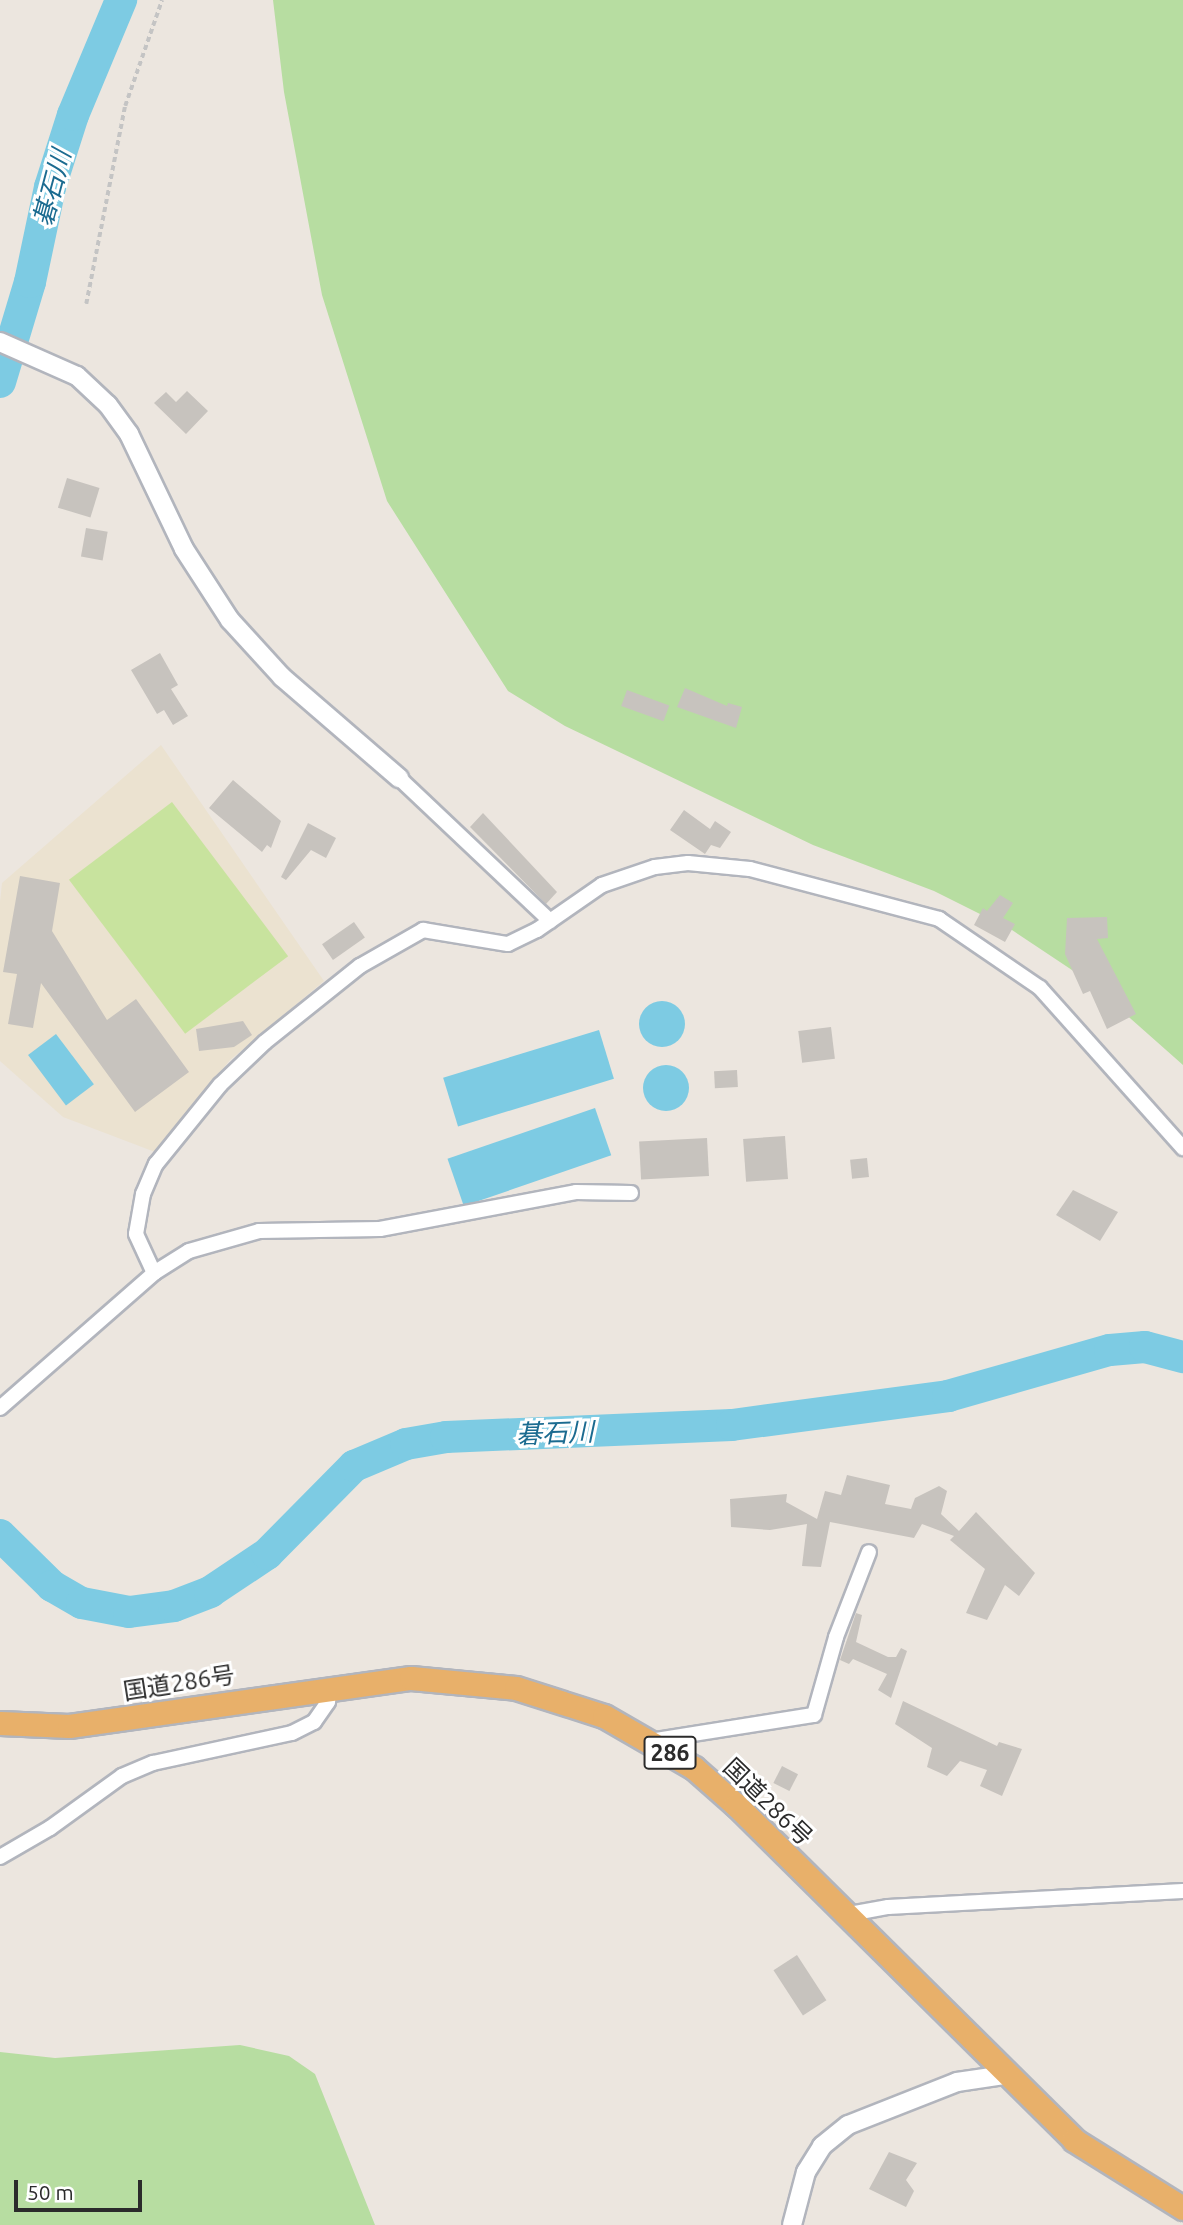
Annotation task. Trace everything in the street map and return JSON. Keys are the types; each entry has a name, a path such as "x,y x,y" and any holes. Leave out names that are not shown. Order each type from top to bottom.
{"highway":[{"name":"国道286号","path":"0,1723 69,1727 330,1686 411,1678 516,1688 604,1716 694,1768 736,1805 1004,2075 1074,2140 1183,2208"}],"street":[{"path":"0,342 77,376 129,434 184,549 230,620 282,677 399,778 550,921"},
{"path":"154,1273 136,1234 143,1194 156,1164 220,1085 265,1042 360,966 423,930 508,944 550,921 602,885 655,867 688,863 750,869 939,919 1040,989 1183,1148"},
{"path":"0,1408 154,1273 189,1251 259,1231 380,1230 576,1192 631,1193"},
{"path":"649,1741 814,1715 836,1637 869,1552"},
{"path":"0,1857 50,1828 122,1776 153,1763 292,1733 314,1722 328,1702 330,1686"},
{"path":"844,1915 888,1907 1183,1891"},
{"path":"792,2225 806,2172 822,2146 848,2125 957,2082 1004,2075"}],"path":[{"path":"86,303 125,106 162,0"}],"shaded area":[{"path":"161,745 324,981 230,1060 155,1152 63,1117 0,1061 0,902 2,883"}],"green space":[{"path":"273,0 1183,0 1183,1065 1087,980 1012,930 934,891 813,845 565,726 508,691 387,501 322,295 284,92"},
{"path":"172,802 288,956 185,1034 69,880"},
{"path":"240,2045 289,2056 315,2074 375,2225 0,2225 0,2052 55,2058"}],"water":[{"path":"662,1001 679,1007 685,1024 679,1041 662,1047 645,1041 639,1024 645,1007"},
{"path":"599,1030 614,1079 458,1126 443,1078"},
{"path":"56,1034 94,1084 66,1105 28,1055"},
{"path":"666,1065 682,1072 689,1088 682,1104 666,1111 650,1104 643,1088 650,1072"},
{"path":"595,1108 611,1155 464,1206 447,1159"}],"building":[{"path":"187,391 208,411 186,434 154,403 166,392 176,402"},
{"path":"67,478 100,488 90,518 58,508"},
{"path":"86,528 108,532 103,560 81,557"},
{"path":"160,653 178,685 171,689 188,716 173,725 164,710 157,714 131,670"},
{"path":"685,688 727,706 728,703 742,707 736,728 677,707"},
{"path":"627,690 669,705 663,721 621,706"},
{"path":"233,780 281,821 271,848 267,845 262,852 209,808"},
{"path":"684,810 710,829 715,821 731,832 720,848 711,845 705,854 670,830"},
{"path":"483,813 557,892 546,904 470,827"},
{"path":"308,823 336,838 326,858 311,850 286,880 281,877"},
{"path":"20,876 60,883 52,931 107,1020 136,999 189,1072 135,1112 41,983 33,1028 8,1024 17,974 3,972"},
{"path":"1000,895 1013,903 1003,918 1015,924 1005,942 974,925 983,908 987,911"},
{"path":"1107,917 1108,938 1097,939 1136,1014 1107,1029 1090,991 1083,994 1065,954 1067,918"},
{"path":"354,922 365,938 333,960 322,944"},
{"path":"243,1021 252,1035 234,1047 199,1051 196,1029"},
{"path":"831,1027 835,1059 802,1063 798,1031"},
{"path":"737,1070 738,1087 715,1088 714,1071"},
{"path":"785,1136 788,1179 746,1182 743,1139"},
{"path":"707,1138 709,1176 641,1180 639,1142"},
{"path":"867,1158 869,1177 852,1179 850,1160"},
{"path":"1073,1190 1118,1212 1100,1241 1056,1215"},
{"path":"847,1475 890,1485 885,1504 911,1509 915,1498 939,1486 947,1491 941,1514 959,1531 976,1512 1035,1573 1019,1596 1005,1585 987,1620 966,1613 985,1569 950,1540 954,1536 922,1524 914,1538 830,1522 821,1567 802,1566 807,1524 770,1530 731,1527 730,1499 787,1494 786,1502 817,1519 825,1491 841,1495"},
{"path":"856,1613 862,1615 856,1642 888,1657 896,1657 901,1648 907,1651 891,1698 878,1690 887,1674 853,1659 849,1664 840,1660"},
{"path":"903,1701 997,1746 999,1742 1022,1749 1002,1796 980,1786 987,1770 960,1761 947,1776 927,1767 932,1748 895,1724"},
{"path":"782,1766 798,1774 789,1791 773,1783"},
{"path":"797,1955 826,2000 803,2016 774,1970"},
{"path":"889,2152 917,2163 906,2180 914,2191 906,2207 869,2189"}],"waterway":[{"name":"碁石川","path":"0,382 30,282 50,187 73,115 121,0"},
{"name":"碁石川","path":"0,1535 52,1586 82,1603 129,1612 174,1606 210,1592 267,1554 354,1466 406,1444 446,1437 732,1425 948,1396 1110,1350 1145,1347 1183,1357"}]}
